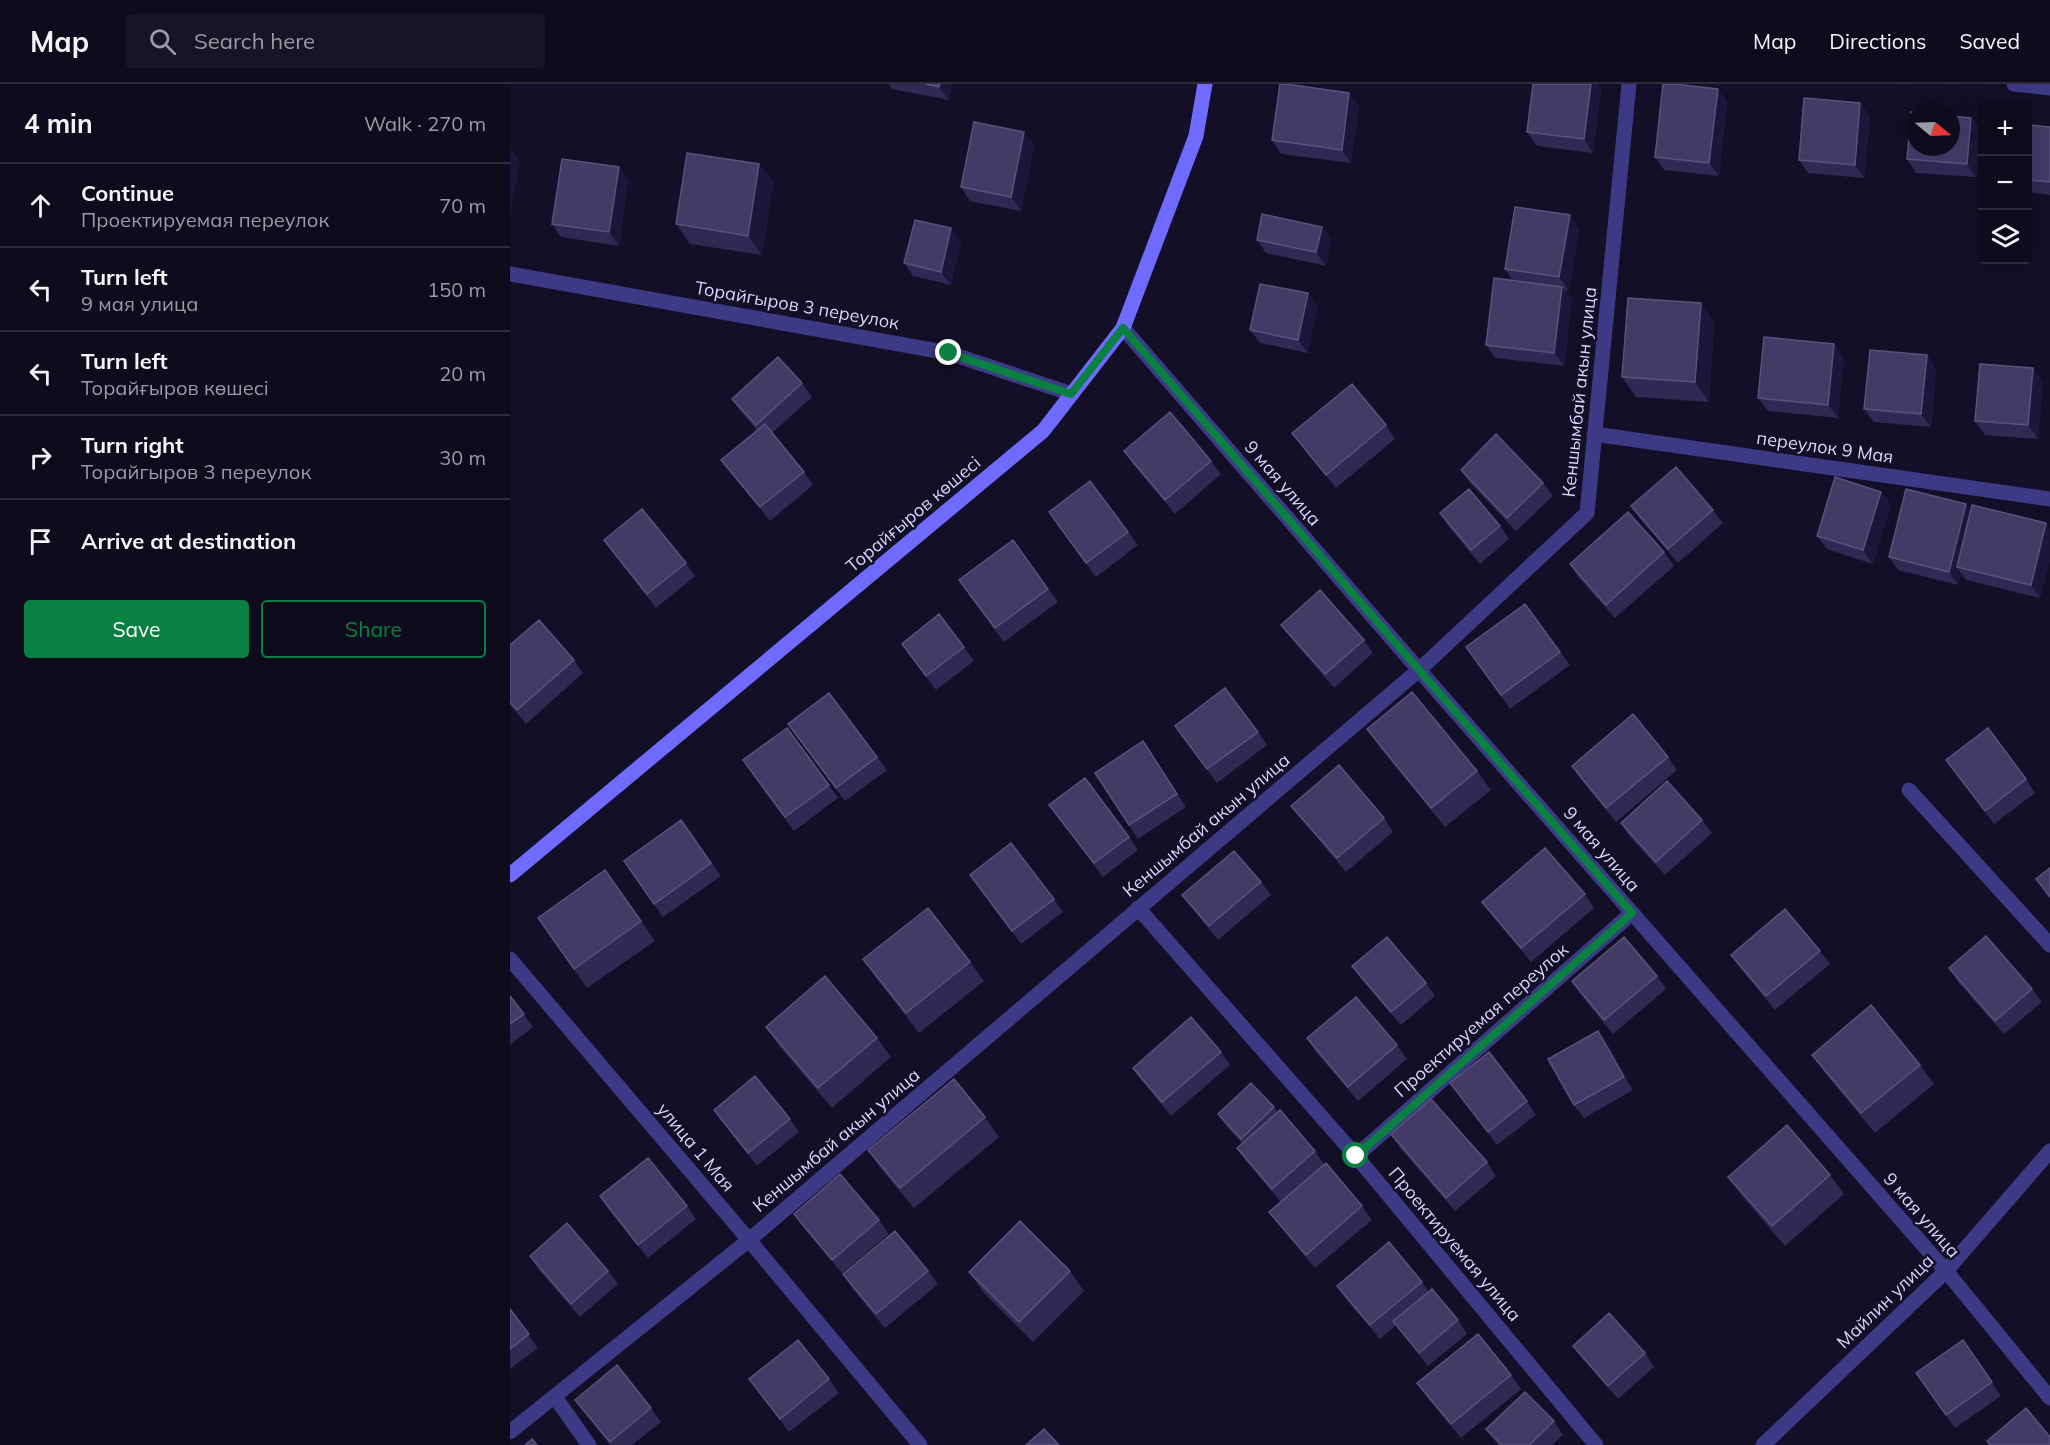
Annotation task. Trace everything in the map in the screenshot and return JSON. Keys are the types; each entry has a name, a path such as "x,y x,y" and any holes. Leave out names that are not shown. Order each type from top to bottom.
{"street":[{"name":"Торайғыров көшесі","path":"510,875 1043,431 1123,328 1197,136 1205,84"},
{"name":"Кеншымбай акын улица","path":"510,1432 749,1240 1419,670 1587,513 1629,84"},
{"path":"2014,84 2050,88"},
{"name":"Торайгыров 3 переулок","path":"510,274 949,353 1071,394"},
{"name":"9 мая улица","path":"1123,328 1419,670 1946,1271 2050,1398"},
{"name":"переулок 9 Мая","path":"1594,434 2050,499"},
{"path":"1909,790 2050,945"},
{"name":"Проектируемая улица","path":"1138,908 1356,1156 1596,1445"},
{"name":"Проектируемая переулок","path":"1356,1156 1632,913"},
{"name":"улица 1 Мая","path":"510,959 920,1445"},
{"name":"Майлин улица","path":"1763,1445 1946,1271 2050,1151"},
{"path":"555,1397 589,1445"}],"building":[{"path":"1280,84 1349,93 1342,150 1272,140"},
{"path":"1533,84 1591,84 1584,139 1527,132"},
{"path":"1663,84 1718,89 1709,163 1655,157"},
{"path":"1804,98 1860,103 1855,165 1799,160"},
{"path":"1960,117 1971,118 1967,164 1907,159 1907,156 1960,156"},
{"path":"974,122 1024,132 1011,197 961,187"},
{"path":"2032,125 2050,127 2050,182 2032,180"},
{"path":"687,153 759,164 748,236 676,224"},
{"path":"562,159 619,167 609,232 552,224"},
{"path":"1515,207 1570,215 1559,277 1505,269"},
{"path":"1262,214 1322,227 1316,252 1257,240"},
{"path":"915,220 951,228 941,272 904,263"},
{"path":"1494,278 1562,287 1554,353 1486,345"},
{"path":"1260,284 1308,293 1298,340 1250,330"},
{"path":"1628,298 1701,303 1695,382 1622,377"},
{"path":"1764,337 1834,344 1828,405 1758,398"},
{"path":"1870,350 1927,355 1921,414 1864,409"},
{"path":"778,357 802,383 756,425 732,399"},
{"path":"1980,364 2033,368 2028,425 1975,421"},
{"path":"1352,384 1386,425 1326,475 1292,433"},
{"path":"1170,412 1211,461 1165,500 1124,451"},
{"path":"765,424 804,472 760,507 721,460"},
{"path":"1496,434 1543,483 1507,518 1461,470"},
{"path":"1676,467 1713,510 1668,549 1631,506"},
{"path":"1835,477 1881,492 1863,550 1817,536"},
{"path":"1090,481 1128,532 1086,563 1049,512"},
{"path":"1469,489 1500,526 1471,550 1440,513"},
{"path":"1906,489 1966,504 1949,572 1889,557"},
{"path":"1972,505 2046,523 2031,585 1957,567"},
{"path":"642,509 686,563 647,594 604,540"},
{"path":"1628,512 1664,552 1606,605 1570,564"},
{"path":"1013,540 1048,589 995,628 959,580"},
{"path":"1320,590 1364,640 1325,674 1281,625"},
{"path":"1525,604 1560,652 1501,695 1466,647"},
{"path":"939,614 964,647 926,676 902,644"},
{"path":"539,620 574,660 517,710 510,702 510,645"},
{"path":"1225,688 1258,732 1207,769 1175,726"},
{"path":"1412,692 1477,771 1431,808 1367,729"},
{"path":"829,693 877,757 836,788 788,724"},
{"path":"1633,714 1668,757 1606,808 1572,766"},
{"path":"787,728 829,785 785,817 743,760"},
{"path":"1988,728 2026,779 1985,811 1946,760"},
{"path":"1143,741 1177,794 1129,825 1095,773"},
{"path":"1339,765 1384,818 1337,858 1291,806"},
{"path":"1085,778 1129,837 1094,863 1049,805"},
{"path":"1667,781 1702,820 1656,862 1621,823"},
{"path":"681,820 711,863 654,904 624,861"},
{"path":"1011,843 1054,899 1012,931 970,875"},
{"path":"1545,848 1585,894 1521,948 1482,902"},
{"path":"1234,851 1261,882 1209,926 1182,895"},
{"path":"2050,868 2050,897 2036,879"},
{"path":"605,870 641,921 574,969 538,918"},
{"path":"928,908 970,962 906,1013 863,959"},
{"path":"1785,909 1820,951 1766,996 1731,955"},
{"path":"1986,936 2032,989 1995,1021 1949,968"},
{"path":"1387,937 1426,983 1391,1012 1352,966"},
{"path":"1624,937 1657,976 1604,1020 1572,981"},
{"path":"825,976 877,1038 818,1088 766,1027"},
{"path":"510,996 524,1014 510,1024"},
{"path":"1356,997 1397,1045 1348,1087 1307,1038"},
{"path":"1871,1005 1920,1065 1861,1113 1812,1055"},
{"path":"1191,1017 1221,1052 1162,1102 1133,1068"},
{"path":"1598,1031 1624,1077 1574,1105 1548,1059"},
{"path":"1489,1052 1527,1101 1488,1132 1450,1083"},
{"path":"755,1076 790,1119 748,1153 714,1110"},
{"path":"954,1079 985,1117 900,1188 868,1150"},
{"path":"1251,1083 1274,1107 1241,1139 1218,1114"},
{"path":"1431,1099 1487,1162 1446,1198 1391,1134"},
{"path":"1280,1110 1315,1151 1272,1189 1237,1148"},
{"path":"1787,1125 1830,1175 1772,1226 1728,1177"},
{"path":"648,1158 687,1206 638,1245 600,1196"},
{"path":"1326,1163 1362,1206 1306,1255 1269,1212"},
{"path":"840,1174 879,1220 832,1260 794,1214"},
{"path":"1020,1221 1070,1271 1019,1322 969,1272"},
{"path":"567,1223 608,1271 571,1304 530,1256"},
{"path":"895,1231 928,1271 876,1314 843,1274"},
{"path":"1389,1242 1422,1282 1370,1325 1337,1286"},
{"path":"1432,1289 1458,1320 1419,1353 1393,1321"},
{"path":"510,1309 529,1334 510,1349"},
{"path":"1609,1313 1645,1353 1608,1386 1573,1346"},
{"path":"1478,1334 1511,1375 1451,1424 1417,1383"},
{"path":"798,1340 829,1379 780,1419 749,1379"},
{"path":"1963,1340 1992,1382 1946,1415 1916,1373"},
{"path":"617,1365 651,1408 610,1442 575,1400"},
{"path":"1525,1392 1554,1421 1529,1445 1502,1445 1486,1429"},
{"path":"2026,1408 2050,1437 2050,1445 1990,1445 1987,1441"},
{"path":"1044,1429 1059,1445 1026,1445"},
{"path":"532,1439 537,1445 525,1445"}],"route":[{"path":"949,353 1071,394 1123,328 1632,913 1356,1156"}]}
